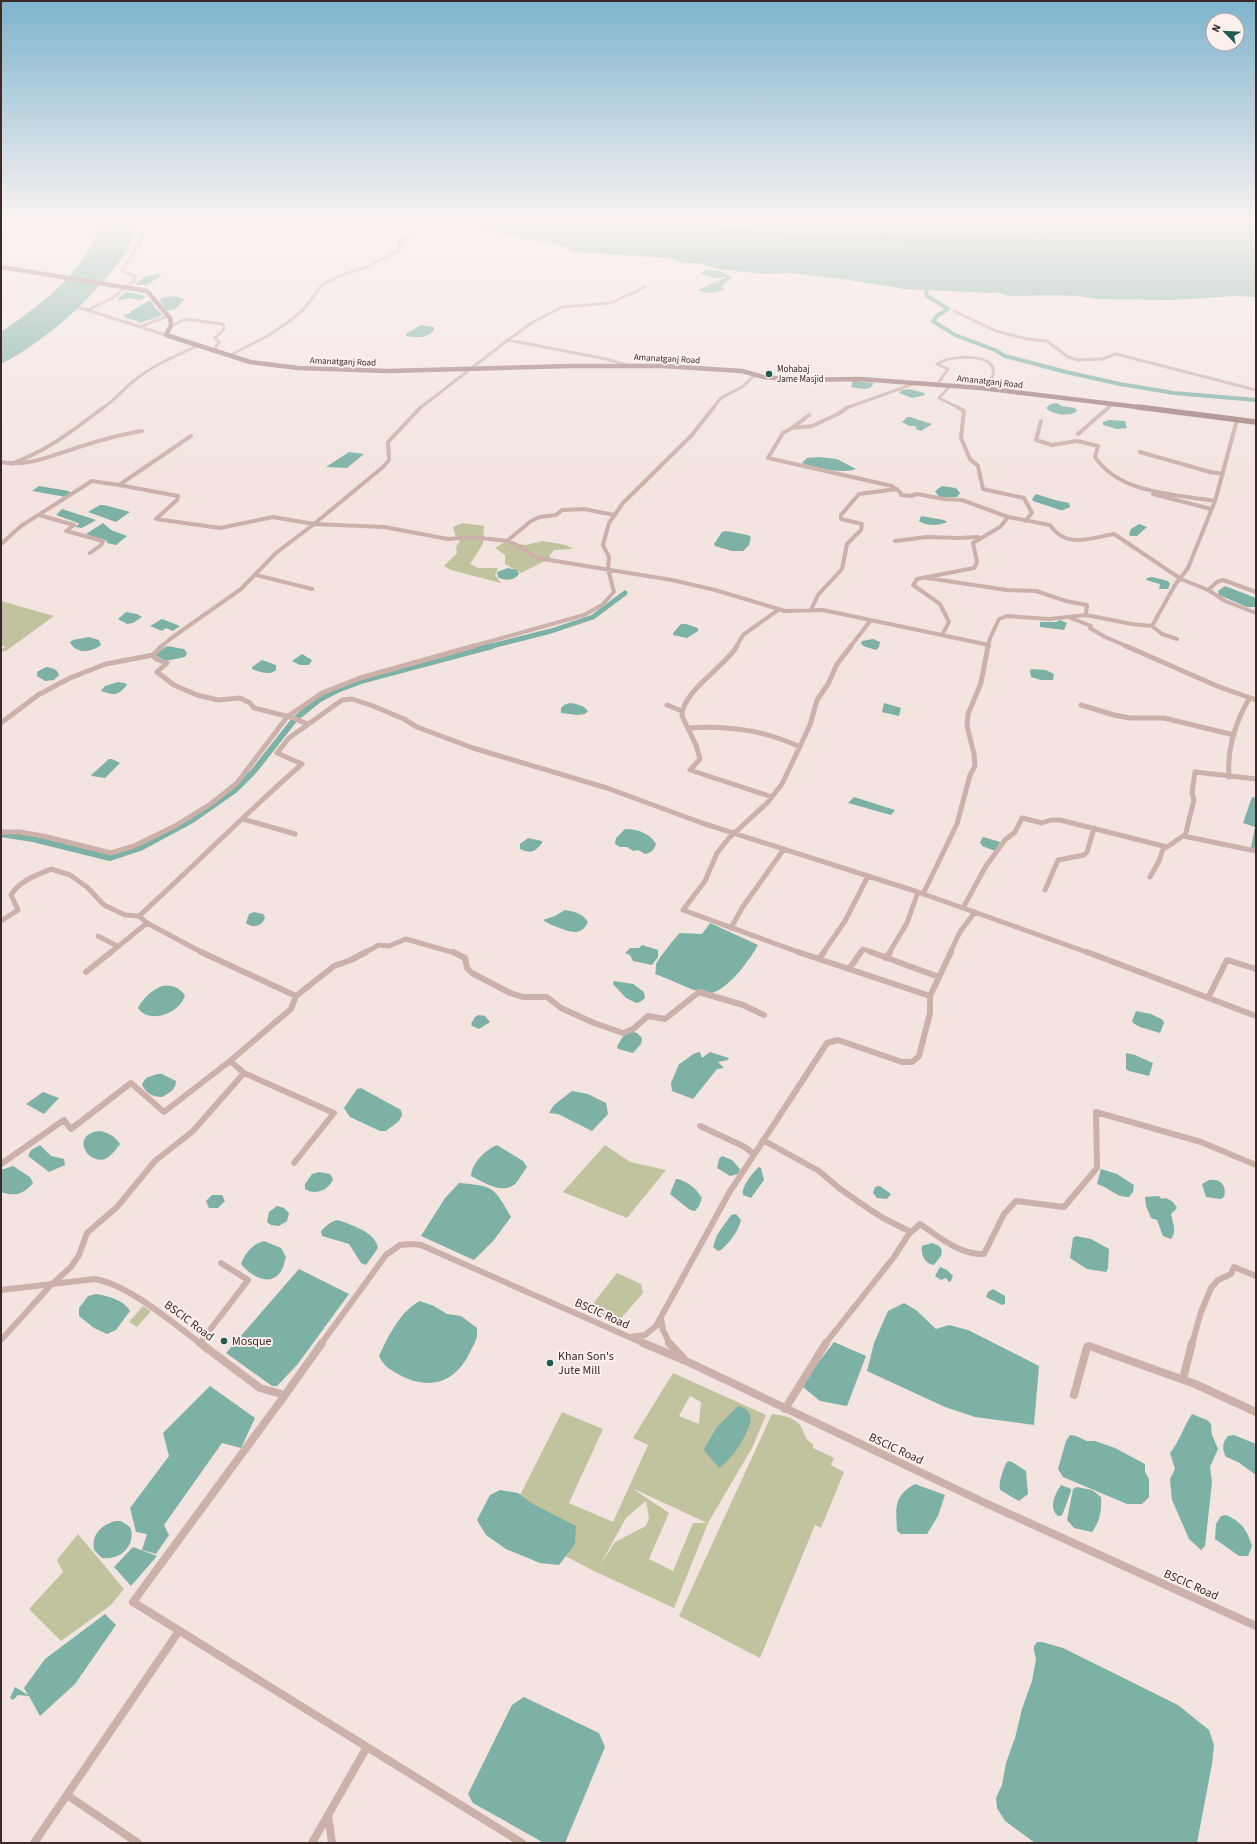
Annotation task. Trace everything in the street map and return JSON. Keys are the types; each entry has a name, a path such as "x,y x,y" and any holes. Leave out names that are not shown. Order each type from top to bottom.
{"main road":[{"path":"160,307 171,322 166,335"},
{"name":"Amanatganj Road","path":"166,335 250,362 305,369 388,371 627,365 663,366 756,374 764,377 796,380 860,378 1006,391 1256,422"}],"street":[{"path":"87,310 93,307"},
{"path":"229,356 269,335 291,320 305,307"},
{"path":"1,723 38,695 70,678 106,664 153,655 170,639 241,589 276,553 314,524 383,467 389,460 388,442 424,404 533,322 562,307"},
{"path":"79,308 166,335"},
{"path":"954,311 970,320 996,331 1027,339 1047,341 1068,357 1078,360 1102,359 1116,354 1256,390"},
{"path":"139,327 168,316"},
{"path":"170,327 176,325 180,320 185,319 217,322 222,324 224,329 215,338 219,341 213,351"},
{"path":"508,340 606,359 627,365"},
{"path":"11,464 33,456 48,448 117,398 123,390 144,373 197,346"},
{"path":"937,385 948,369 937,364 942,360 948,358 982,359 988,361 992,368 993,375 990,381 1006,386 1006,391"},
{"path":"1,832 20,832 44,836 111,853 134,846 176,826 212,803 237,783 288,717 322,692 360,678 457,652 586,614 612,597 614,592 608,569 609,557 603,545 609,522 614,514 623,503 691,436 721,398 742,387 756,374"},
{"path":"792,428 812,426 838,414 850,406 916,383"},
{"path":"950,386 939,398 964,411 961,438 970,459 978,466 983,490 998,493 1010,493 1024,498 1032,513 1025,520"},
{"path":"1078,434 1113,404"},
{"path":"809,415 783,433 777,441 769,459 855,477 897,489 902,495 906,496 917,494 944,499 962,500 1008,517 1050,525 1054,533 1063,538 1075,541 1114,534 1181,578 1208,590 1225,601 1256,613"},
{"path":"1152,626 1175,585 1188,568 1215,501 1237,420"},
{"path":"1041,421 1036,440 1052,445 1077,441 1098,446 1095,457 1104,472 1156,495 1211,509"},
{"path":"1,462 11,464 27,464 123,433 142,430"},
{"path":"119,485 191,436"},
{"path":"1140,452 1210,472 1223,474"},
{"path":"1,544 21,526 92,481 178,496 176,500 156,520 220,528 273,517 314,524 384,527 448,539 472,537 506,541 515,544 535,557 652,576 707,588 778,610 791,612 823,610 989,645"},
{"path":"1140,487 1169,494 1215,501"},
{"path":"811,610 818,595 842,569 847,544 861,530 862,524 841,519 841,515 859,494 897,489"},
{"path":"506,541 532,521 558,514 563,509 584,509 614,514"},
{"path":"40,515 74,525 66,531 103,541 101,545 90,553"},
{"path":"942,635 949,622 940,604 913,585 917,579 923,577 974,568 977,562 972,543 976,539 999,528 1008,517"},
{"path":"895,541 925,538 970,539 984,536"},
{"path":"256,575 312,589"},
{"path":"923,577 1007,590 1036,591 1066,601 1087,605 1086,615"},
{"path":"1208,590 1217,582 1223,580 1256,592"},
{"path":"772,797 690,770 700,759 689,728 682,716 682,711 696,689 738,647 743,635 778,610"},
{"path":"886,958 907,923 920,893 957,824 970,775 975,766 974,754 967,726 968,714 981,683 994,628 1000,619 1007,616 1049,619 1086,615 1132,624 1152,626 1162,634 1177,639"},
{"path":"1068,617 1091,626 1090,628 1105,637 1249,699 1256,700"},
{"path":"871,620 837,664 828,684 817,700 810,726 782,784 772,797 736,833 729,838 717,854 705,881 683,910 819,959 930,996"},
{"path":"153,655 156,659 167,663 157,672 172,684 212,700 228,697 241,698 251,704 254,708 308,724"},
{"path":"139,916 243,819 259,802 302,764 278,754 277,751 289,738 342,700 352,699 404,719 417,727 474,748 607,788 694,820 920,893 1256,1016"},
{"path":"1229,777 1228,769 1237,719 1249,699"},
{"path":"667,705 682,711"},
{"path":"1081,705 1119,716 1130,718 1164,718 1234,735"},
{"path":"689,728 725,726 753,730 772,735 800,747"},
{"path":"1185,836 1194,800 1192,793 1195,772 1256,779"},
{"path":"963,908 986,866 1005,840 1015,832 1022,818 1042,823 1051,820 1060,820 1167,847"},
{"path":"243,819 295,834"},
{"path":"1045,890 1058,860 1084,855 1087,852 1094,828"},
{"path":"1150,877 1159,861 1163,849 1183,836 1256,851"},
{"path":"731,928 742,908 784,849"},
{"path":"1,921 18,910 11,895 14,890 32,877 51,869 70,875 87,887 104,905 125,916 139,916 147,923 214,959 296,996"},
{"path":"819,959 837,935 868,876"},
{"path":"628,1337 642,1336 651,1332 661,1318 729,1193 827,1043 838,1040 902,1062 912,1062 919,1056 930,1013 930,996 960,932 975,912"},
{"path":"86,972 147,923"},
{"path":"98,936 117,946"},
{"path":"1,1164 64,1120 71,1129 131,1084 164,1112 230,1061 291,1009 296,996 334,966 351,960 379,946 389,946 406,939 449,950 465,958 467,968 472,972 510,993 523,997 547,997 561,1008 594,1023 623,1033 632,1030 648,1016 666,1019 699,992 743,1005 764,1015"},
{"path":"850,969 863,949 939,977"},
{"path":"1208,998 1227,960 1256,969"},
{"path":"230,1061 244,1073 334,1113 294,1163"},
{"path":"1,1340 50,1286 71,1267 79,1255 87,1233 116,1207 155,1161 193,1131 244,1073"},
{"path":"785,1409 827,1340 860,1297 894,1258 911,1232 920,1224 946,1241 977,1256 984,1254 1004,1214 1016,1201 1064,1207 1097,1168 1096,1112 1201,1142 1256,1165"},
{"path":"700,1126 736,1142 754,1154"},
{"path":"763,1140 819,1171 839,1188 866,1207 883,1218 911,1232"},
{"name":"BSCIC Road","path":"1,1290 50,1286 95,1279 107,1281 147,1304 260,1388 286,1394 377,1266 391,1250 397,1246 411,1243 421,1245 628,1337 686,1361 1080,1547 1256,1626"},
{"path":"200,1343 248,1280 221,1263"},
{"path":"1183,1379 1196,1327 1207,1297 1216,1281 1230,1274 1234,1267 1256,1276"},
{"path":"661,1318 663,1334 669,1344 686,1361"},
{"path":"1074,1395 1086,1346 1089,1346 1148,1368 1183,1379 1256,1412"},
{"path":"286,1394 133,1602 522,1843"},
{"path":"34,1843 179,1631"},
{"path":"312,1843 367,1747"},
{"path":"67,1795 138,1843"},
{"path":"328,1815 332,1843"}],"green space":[{"path":"463,523 484,526 483,544 470,564 478,568 498,568 495,575 501,583 451,570 444,566 457,553 456,547 460,541 455,535 453,527"},
{"path":"543,541 566,545 573,549 554,550 549,556 551,558 521,573 505,564 505,555 495,548 505,542 526,545"},
{"path":"1,601 54,616 6,651 1,652 1,650 5,647 1,645"},
{"path":"605,1145 630,1162 666,1170 627,1218 563,1192"},
{"path":"617,1273 641,1284 643,1293 617,1323 588,1310"},
{"path":"143,1306 151,1311 137,1327 129,1322"},
{"path":"673,1373 766,1415 752,1448 708,1523 674,1608 596,1572 505,1525 562,1412 603,1429 569,1503 613,1522 648,1445 633,1438","holes":["690,1396 701,1402 699,1424 679,1416","632,1488 707,1523 693,1523 673,1571 649,1559 669,1513","646,1501 649,1518 646,1526 615,1542 600,1565 626,1518"]},
{"path":"772,1414 787,1417 799,1424 807,1439 813,1444 813,1448 834,1458 831,1465 844,1472 821,1528 815,1525 760,1658 679,1616"},
{"path":"78,1534 124,1589 111,1605 61,1641 29,1609 63,1572 57,1560"}],"water":[{"path":"35,307 78,307 37,342 1,364 1,332"},
{"path":"138,307 154,307 163,315 140,323 137,322 139,321 125,318 126,317 123,315 131,313 130,312"},
{"path":"164,307 177,307 175,309 167,311"},
{"path":"421,325 434,327 434,330 425,336 406,336 406,334"},
{"path":"853,381 874,383 870,388 864,389 851,387"},
{"path":"909,389 924,393 925,395 912,398 899,393 902,390"},
{"path":"1057,403 1062,406 1075,408 1077,411 1066,415 1057,414 1046,408 1051,404"},
{"path":"907,417 932,424 921,431 916,429 916,426 909,426 902,422"},
{"path":"1109,420 1125,421 1127,428 1117,429 1103,425 1103,422"},
{"path":"349,452 364,454 347,468 326,467"},
{"path":"819,457 837,459 856,469 844,471 829,470 802,463 807,458"},
{"path":"39,486 69,491 70,493 66,497 32,491"},
{"path":"942,486 956,488 960,493 957,497 939,497 935,491"},
{"path":"1036,494 1069,503 1070,507 1060,510 1033,501 1032,499"},
{"path":"100,505 130,512 116,522 88,512"},
{"path":"62,509 96,520 82,528 75,527 79,524 78,523 56,515"},
{"path":"921,516 944,520 947,522 929,525 919,521"},
{"path":"103,523 111,530 127,536 116,545 107,543 107,541 86,534"},
{"path":"1139,524 1147,527 1137,536 1129,535 1131,529"},
{"path":"726,531 748,535 751,537 749,545 743,551 732,551 715,546 714,544 722,532"},
{"path":"508,568 517,570 519,574 515,578 509,580 498,577 497,572"},
{"path":"1152,577 1168,581 1170,584 1168,589 1159,589 1160,584 1146,580 1147,578"},
{"path":"1225,586 1256,598 1256,607 1247,607 1219,595 1218,591"},
{"path":"126,612 137,614 142,617 133,623 127,624 118,619"},
{"path":"162,619 180,626 173,631 166,628 162,631 150,626"},
{"path":"1060,620 1067,623 1064,630 1040,627 1040,622 1056,622"},
{"path":"681,624 698,628 698,631 687,638 673,635"},
{"path":"89,637 99,640 101,645 89,651 80,651 70,642 73,640"},
{"path":"873,639 880,642 879,647 876,650 863,646 861,643 862,641"},
{"path":"167,646 184,649 187,653 185,657 165,661 155,655"},
{"path":"302,654 312,660 309,665 300,665 292,661"},
{"path":"262,660 276,665 276,670 267,673 252,669 252,667"},
{"path":"46,667 57,671 59,675 54,680 45,681 37,676 37,672"},
{"path":"1031,669 1046,670 1054,674 1053,680 1041,680 1031,677"},
{"path":"118,682 125,683 127,685 121,692 112,694 101,691 105,686"},
{"path":"570,703 582,706 588,711 585,714 578,715 561,713 561,708"},
{"path":"884,703 901,708 899,716 882,712"},
{"path":"109,759 120,763 105,778 91,775"},
{"path":"854,797 895,810 891,815 848,803"},
{"path":"1252,797 1256,798 1256,849 1251,848 1255,827 1243,823"},
{"path":"625,829 647,834 656,844 653,850 645,854 638,850 633,851 627,847 620,847 615,844 616,838"},
{"path":"983,837 1000,842 995,851 982,846 980,842"},
{"path":"528,838 542,841 542,843 530,852 520,849 520,844"},
{"path":"565,910 581,915 588,922 582,930 571,932 543,920 555,916"},
{"path":"254,912 263,914 265,917 262,923 257,926 252,926 246,923 249,914"},
{"path":"710,923 758,945 736,976 720,989 712,993 705,993 655,974 657,962 680,933 702,934"},
{"path":"642,945 658,950 658,957 652,965 633,961 630,955 625,953 630,948 639,948"},
{"path":"614,981 633,984 644,992 645,998 636,1003 626,998 613,984"},
{"path":"162,986 175,987 185,995 178,1007 164,1015 149,1016 143,1013 138,1008 142,1001 151,992"},
{"path":"1136,1011 1151,1014 1163,1020 1164,1023 1160,1033 1140,1027 1133,1023 1132,1021"},
{"path":"479,1015 485,1016 490,1022 479,1029 471,1024 475,1017"},
{"path":"633,1032 637,1033 642,1038 641,1044 633,1053 618,1049 617,1046 622,1038"},
{"path":"700,1052 702,1058 710,1052 729,1058 728,1060 718,1062 724,1068 717,1069 693,1099 672,1091 671,1083 679,1064 692,1055"},
{"path":"1126,1053 1135,1055 1153,1063 1149,1076 1126,1069"},
{"path":"157,1074 162,1074 176,1081 175,1087 170,1093 162,1097 150,1094 145,1090 142,1084 146,1078"},
{"path":"361,1088 401,1110 402,1115 399,1121 386,1131 380,1131 350,1117 344,1108 357,1089"},
{"path":"572,1091 588,1094 606,1103 608,1114 592,1131 558,1114 549,1113 554,1105"},
{"path":"43,1092 59,1098 44,1114 26,1104"},
{"path":"100,1131 112,1135 120,1144 109,1157 100,1160 88,1155 83,1143 85,1138 90,1133"},
{"path":"40,1145 51,1156 64,1159 65,1165 49,1172 28,1156 31,1150"},
{"path":"497,1145 523,1161 527,1167 516,1183 511,1187 494,1187 471,1176 474,1166 480,1158 488,1150"},
{"path":"722,1156 732,1160 740,1169 738,1174 730,1176 717,1168 719,1159"},
{"path":"13,1166 30,1177 33,1183 19,1194 6,1194 1,1192 1,1170"},
{"path":"759,1167 761,1168 764,1180 751,1198 743,1195 746,1184"},
{"path":"1101,1169 1117,1174 1134,1185 1133,1192 1129,1197 1120,1196 1097,1184"},
{"path":"319,1172 330,1174 333,1179 331,1183 325,1189 317,1192 305,1189 305,1184 312,1174"},
{"path":"676,1179 692,1186 702,1198 695,1211 690,1210 670,1194"},
{"path":"1209,1180 1217,1180 1224,1186 1224,1197 1221,1199 1206,1197 1202,1184"},
{"path":"459,1183 480,1185 492,1190 501,1199 511,1217 494,1240 474,1260 421,1236 445,1198"},
{"path":"880,1186 891,1194 887,1199 877,1198 873,1193 875,1187"},
{"path":"212,1195 222,1195 225,1201 218,1208 209,1208 206,1201"},
{"path":"1159,1196 1162,1199 1165,1198 1171,1200 1177,1208 1171,1214 1174,1233 1171,1239 1163,1236 1157,1220 1151,1218 1146,1206 1145,1197"},
{"path":"277,1206 284,1208 289,1213 287,1221 279,1226 271,1225 267,1222 269,1212"},
{"path":"736,1214 741,1220 738,1229 728,1244 718,1251 713,1247 717,1235 731,1215"},
{"path":"338,1220 368,1233 376,1242 378,1248 366,1265 361,1263 349,1244 322,1236 321,1231 331,1223"},
{"path":"1076,1236 1091,1239 1109,1249 1108,1268 1106,1272 1087,1269 1070,1258 1073,1238"},
{"path":"264,1241 281,1248 286,1257 279,1274 274,1278 269,1279 258,1278 241,1264 250,1250"},
{"path":"932,1243 939,1246 942,1250 941,1256 934,1265 924,1258 922,1252 922,1246"},
{"path":"940,1267 947,1270 953,1276 951,1281 949,1282 946,1278 941,1280 935,1276"},
{"path":"299,1269 349,1294 297,1365 277,1386 272,1386 226,1353"},
{"path":"993,1289 1005,1296 1005,1304 1002,1305 986,1297 988,1292"},
{"path":"96,1294 120,1301 130,1311 116,1330 107,1334 94,1328 79,1316 79,1308 88,1296"},
{"path":"420,1301 434,1306 447,1314 461,1316 477,1328 475,1342 462,1365 447,1379 437,1382 417,1382 407,1378 388,1368 379,1356 395,1325 406,1311"},
{"path":"904,1303 916,1310 936,1329 949,1325 968,1330 1039,1366 1034,1425 975,1417 945,1407 867,1371 874,1343 888,1311"},
{"path":"834,1342 866,1356 847,1406 820,1401 803,1387 815,1367"},
{"path":"210,1386 255,1418 241,1448 222,1443 164,1525 169,1535 156,1554 142,1550 147,1534 136,1532 130,1508 169,1456 163,1433"},
{"path":"738,1406 748,1411 750,1415 748,1428 735,1452 724,1465 719,1468 704,1450 717,1427"},
{"path":"1192,1414 1207,1420 1211,1424 1212,1435 1218,1449 1210,1467 1212,1482 1205,1546 1201,1550 1189,1539 1172,1500 1170,1479 1175,1469 1170,1453"},
{"path":"1070,1435 1115,1448 1145,1464 1145,1472 1149,1479 1149,1497 1142,1504 1127,1504 1063,1477 1058,1469 1066,1441"},
{"path":"1234,1435 1256,1444 1256,1475 1238,1462 1226,1457 1223,1449 1224,1444 1228,1436"},
{"path":"1008,1461 1026,1471 1028,1494 1019,1501 1000,1490 1002,1475"},
{"path":"915,1484 945,1495 938,1516 927,1534 901,1534 897,1531 897,1503 903,1493"},
{"path":"1061,1485 1071,1489 1071,1491 1063,1513 1061,1516 1058,1516 1053,1509 1053,1505"},
{"path":"1077,1487 1092,1490 1101,1497 1100,1515 1092,1532 1074,1528 1067,1520 1073,1489"},
{"path":"500,1490 518,1493 533,1504 576,1526 575,1544 559,1565 540,1563 506,1549 486,1535 477,1520 490,1495"},
{"path":"1226,1515 1240,1524 1246,1531 1252,1546 1248,1556 1239,1556 1215,1539 1216,1524 1221,1516"},
{"path":"115,1521 121,1521 130,1527 132,1534 129,1546 121,1554 115,1557 102,1558 94,1550 94,1540 101,1528"},
{"path":"133,1547 157,1556 131,1586 114,1567"},
{"path":"105,1614 116,1625 75,1684 40,1716 29,1696 18,1695 13,1700 10,1698 15,1687 28,1695 24,1688 45,1659"},
{"path":"1037,1642 1063,1648 1178,1705 1209,1730 1214,1745 1212,1764 1197,1843 1035,1843 1005,1821 997,1808 996,1798 1002,1785 1006,1763 1032,1681 1036,1659 1034,1646"},
{"path":"524,1697 599,1733 605,1747 565,1843 544,1843 473,1803 468,1794 512,1705"}],"waterway":[{"path":"945,307 948,309 937,316 933,321 955,335 995,350 1005,356 1120,384 1174,393 1256,400"},
{"path":"488,647 551,631 593,617 625,593"},
{"path":"1,834 33,839 110,858 140,848 192,820 235,790 254,771 295,719 320,699 337,690 364,680 492,646"}],"place":[{"name":"Mohabaj Jame Masjid","path":"769,374"},
{"name":"Mosque","path":"224,1341"},
{"name":"Khan Son's Jute Mill","path":"550,1363"}]}
